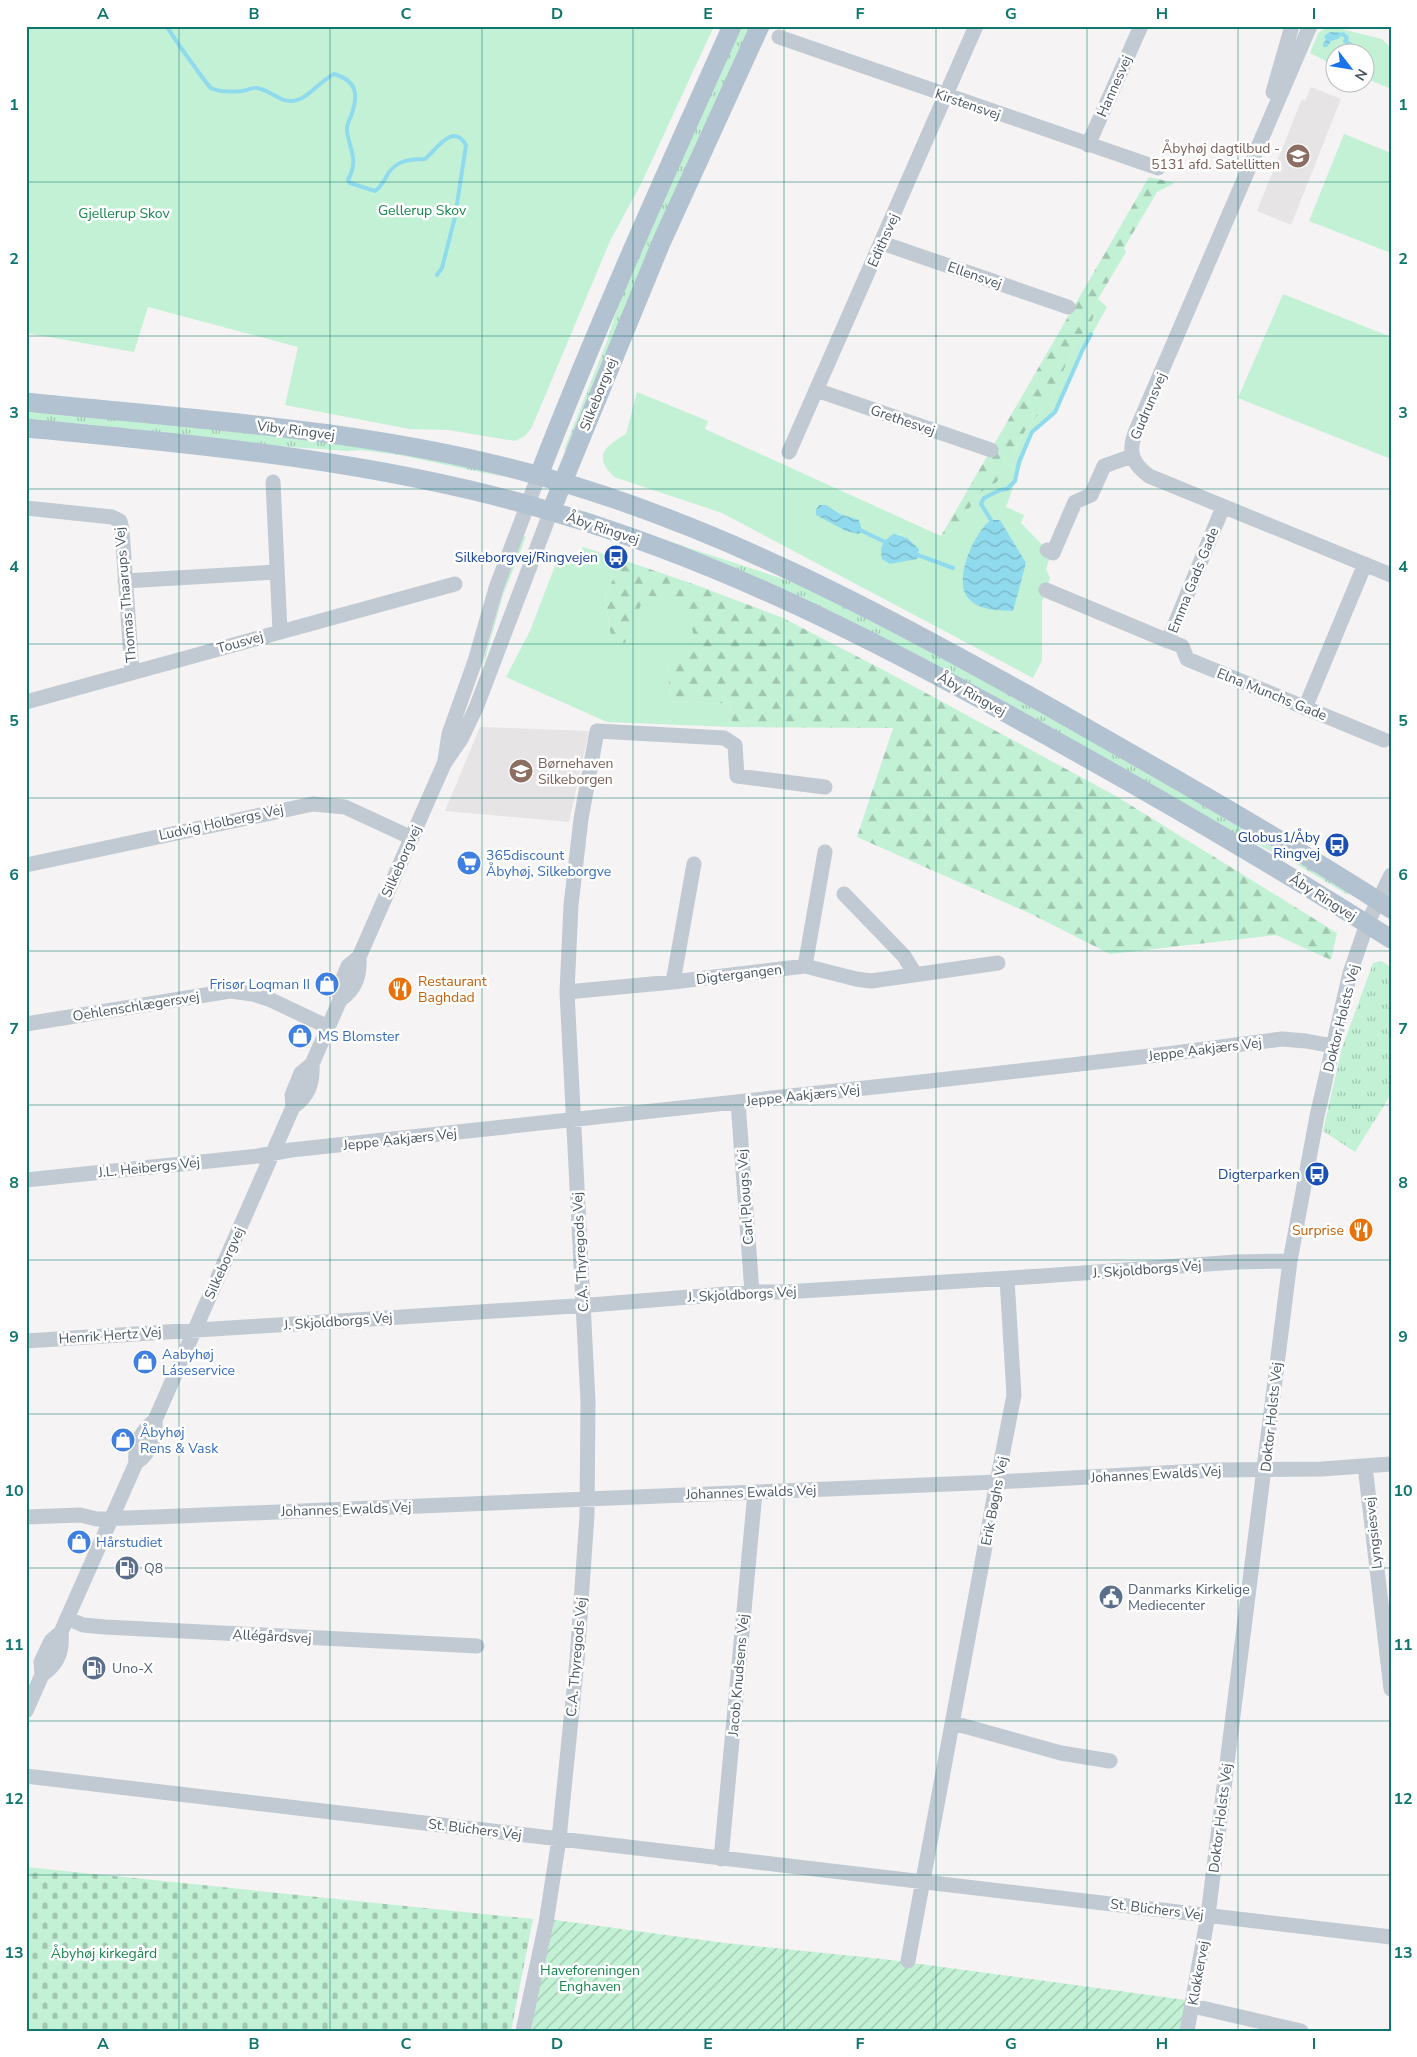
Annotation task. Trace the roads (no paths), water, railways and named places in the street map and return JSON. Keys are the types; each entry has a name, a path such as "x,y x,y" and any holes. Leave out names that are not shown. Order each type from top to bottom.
{"main road":[{"name":"Silkeborgvej","path":"539,475 580,368 627,258 732,26"},
{"name":"Silkeborgvej","path":"551,511 661,243 760,26"},
{"name":"Viby Ringvej","path":"26,402 322,433 471,458 562,482"},
{"name":"Viby Ringvej","path":"26,428 300,458 385,472 527,505"},
{"name":"Åby Ringvej","path":"562,482 659,514 718,538 791,571 918,636 1157,768 1385,906"},
{"name":"Åby Ringvej","path":"527,505 632,537 705,564 777,596 897,654 1156,798 1391,939"}],"street":[{"name":"Edithsvej","path":"789,452 976,26"},
{"name":"Hannesvej","path":"1088,145 1141,26"},
{"name":"Gudrunsvej","path":"1258,147 1292,26"},
{"name":"Gudrunsvej","path":"1310,26 1135,433 1131,445 1132,456 1138,468 1148,476 1391,575"},
{"name":"Kirstensvej","path":"779,37 945,96 1158,168"},
{"name":"Ellensvej","path":"882,243 1068,307"},
{"name":"Grethesvej","path":"816,390 991,450"},
{"path":"1047,550 1053,553 1075,502 1091,495 1104,466 1132,456"},
{"name":"Silkeborgvej","path":"444,764 449,734 475,661 496,588 539,475"},
{"path":"273,482 280,631"},
{"name":"Emma Gads Gade","path":"1046,590 1168,641 1223,507"},
{"name":"Thomas Thaarups Vej","path":"26,508 112,518 120,521 132,672"},
{"name":"Silkeborgvej","path":"26,1711 42,1675 53,1668 63,1646 64,1625 136,1463 146,1455 156,1434 155,1420 272,1153 293,1107 303,1100 313,1078 312,1064 340,1000 339,988 348,966 359,957 444,764 461,739 476,708 551,511"},
{"path":"1305,708 1365,564"},
{"path":"125,581 277,572"},
{"name":"Tousvej","path":"26,702 455,584"},
{"name":"Elna Munchs Gade","path":"1168,641 1182,646 1187,659 1384,740"},
{"name":"C.A. Thyregods Vej","path":"523,2031 546,1924 559,1839 577,1660 588,1499 588,1401 567,992 571,905 581,820 597,731 724,738 735,746 737,776 825,787"},
{"name":"Ludvig Holbergs Vej","path":"26,864 314,804 345,807 412,838"},
{"path":"805,966 825,852"},
{"name":"Digtergangen","path":"673,982 694,864"},
{"name":"Doktor Holsts Vej","path":"1208,1915 1290,1260 1317,1116 1350,973 1367,924 1385,906 1391,874"},
{"path":"844,894 904,956 915,974"},
{"name":"Digtergangen","path":"567,992 673,982 805,966 871,981 998,963"},
{"name":"Oehlenschlægersvej","path":"26,1024 230,991 253,994 271,1000 328,1027"},
{"name":"Jeppe Aakjærs Vej","path":"272,1153 1168,1054 1282,1039 1333,1046"},
{"name":"Carl Plougs Vej","path":"738,1102 752,1292"},
{"name":"J.L. Heibergs Vej","path":"26,1180 272,1153"},
{"name":"J. Skjoldborgs Vej","path":"195,1329 583,1305 752,1292 785,1292 1290,1260"},
{"name":"Erik Bøghs Vej","path":"923,1882 1014,1396 1007,1278"},
{"name":"Henrik Hertz Vej","path":"26,1341 195,1329"},
{"name":"Johannes Ewalds Vej","path":"26,1517 80,1515 97,1519 111,1519 1391,1464"},
{"name":"Lyngsiesvej","path":"1365,1466 1391,1689"},
{"name":"Jacob Knudsens Vej","path":"721,1859 755,1492"},
{"name":"Allégårdsvej","path":"64,1625 478,1646"},
{"path":"952,1723 1061,1753 1110,1761"},
{"name":"St. Blichers Vej","path":"26,1776 1391,1937"},
{"path":"908,1961 923,1882"},
{"name":"Klokkervej","path":"1188,2031 1208,1915"},
{"path":"1192,2006 1260,2026 1301,2031"}],"water":[{"path":"1330,32 1344,33 1338,39 1330,42 1324,42 1326,40 1324,36"},
{"path":"819,505 826,505 840,514 859,520 862,531 859,534 846,531 816,515"},
{"path":"991,520 1000,520 1026,563 1013,611 978,606 969,599 964,591 964,570 967,558 978,535"},
{"path":"894,534 907,538 919,549 917,559 890,564 882,559 881,551 883,544"}],"waterway":[{"path":"167,26 196,69 208,85 214,89 235,92 257,88 283,100 294,101 304,97 334,74 347,80 352,85 355,95 354,108 347,129 353,156 353,166 348,180 350,183 375,191 381,186 392,168 402,162 425,159 450,137 456,136 461,139 466,145 455,217 442,268 437,275"},
{"path":"1343,34 1347,38 1345,41 1347,42"},
{"path":"991,520 981,504 984,498 1000,490 1007,489 1015,481 1019,462 1032,432 1055,412 1091,334"},
{"path":"858,529 887,543"},
{"path":"915,554 953,568"}],"place":[{"name":"Åbyhøj dagtilbud - 5131 afd. Satellitten","path":"1298,156"},
{"name":"Silkeborgvej/Ringvejen","path":"616,557"},
{"name":"Børnehaven Silkeborgen","path":"521,771"},
{"name":"Globus1/Åby Ringvej","path":"1337,845"},
{"name":"365discount Åbyhøj, Silkeborgve","path":"469,863"},
{"name":"Frisør Loqman II","path":"327,984"},
{"name":"Restaurant Baghdad","path":"400,989"},
{"name":"MS Blomster","path":"300,1036"},
{"name":"Digterparken","path":"1317,1174"},
{"name":"Surprise","path":"1361,1230"},
{"name":"Aabyhøj Láseservice","path":"145,1362"},
{"name":"Åbyhøj Rens & Vask","path":"123,1440"},
{"name":"Hårstudiet","path":"79,1542"},
{"name":"Q8","path":"127,1568"},
{"name":"Danmarks Kirkelige Mediecenter","path":"1111,1597"},
{"name":"Uno-X","path":"94,1668"}],"park label":[{"name":"Gellerup Skov","path":"422,210"},
{"name":"Gjellerup Skov","path":"124,213"},
{"name":"Åbyhøj kirkegård","path":"104,1953"},
{"name":"Haveforeningen Enghaven","path":"590,1978"}]}
